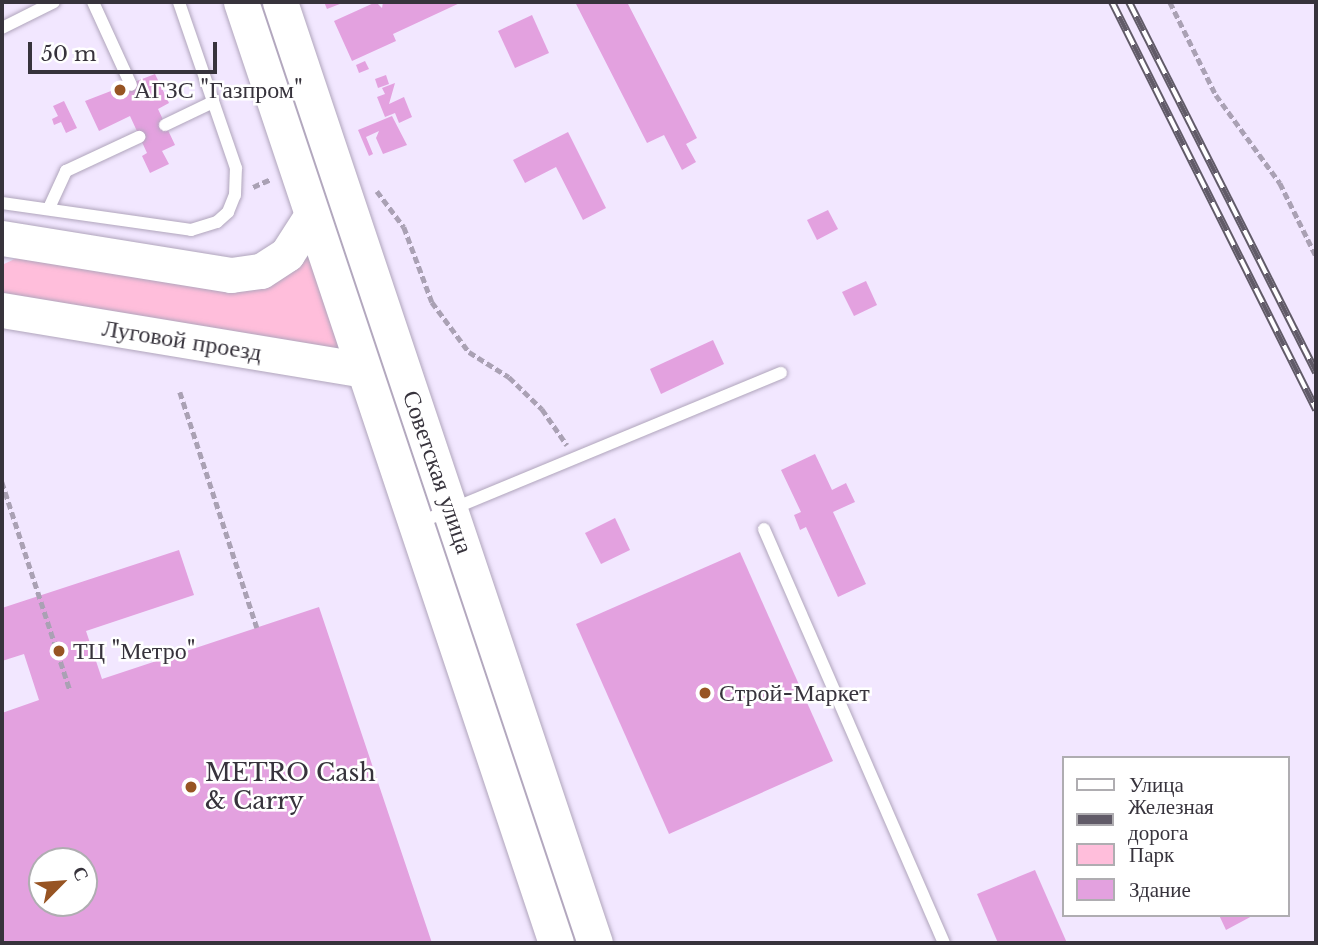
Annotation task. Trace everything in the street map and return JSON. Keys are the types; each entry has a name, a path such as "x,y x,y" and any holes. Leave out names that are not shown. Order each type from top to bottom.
{"main road":[{"name":"Советская улица","path":"241,2 556,943"},
{"name":"Советская улица","path":"280,2 595,943"},
{"path":"2,238 232,275 261,271 287,254 312,215"},
{"name":"Луговой проезд","path":"2,310 363,370"}],"lane":[{"path":"2,28 33,6 54,2"},
{"path":"93,2 131,85"},
{"path":"2,203 191,230 217,222 235,195 236,168 179,2"},
{"path":"165,125 214,102"},
{"path":"49,208 66,171 139,137"},
{"path":"416,524 578,460 781,373"},
{"path":"764,529 944,943"}],"path":[{"path":"1170,2 1216,95 1280,183 1316,256"},
{"path":"235,195 296,167"},
{"path":"371,184 404,227 432,302 469,352 509,377 542,409 578,460"},
{"path":"180,392 257,628"},
{"path":"2,482 70,690"}],"green space":[{"path":"308,254 343,351 11,300 2,292 2,265 23,255 253,288"}],"building":[{"path":"324,2 345,2 327,9"},
{"path":"376,2 382,8 383,2 462,2 393,34 396,41 352,61 334,21"},
{"path":"575,2 627,2 697,138 686,144 696,162 682,170 664,135 647,143"},
{"path":"532,15 549,53 515,68 498,31"},
{"path":"365,61 369,69 359,73 356,65"},
{"path":"155,74 169,103 158,109 175,145 162,151 169,164 150,173 142,156 147,153 130,116 99,131 85,101"},
{"path":"386,75 389,84 378,88 375,79"},
{"path":"395,83 389,104 404,97 412,117 399,123 395,113 385,117 377,97 385,94 382,88"},
{"path":"64,101 77,128 66,133 61,122 54,125 52,119 58,116 53,106"},
{"path":"392,116 407,145 383,154 376,138 379,131 366,137 373,154 369,156 358,130"},
{"path":"568,132 606,208 583,220 556,167 525,183 513,160"},
{"path":"828,210 838,229 817,240 807,220"},
{"path":"866,281 877,305 854,316 842,292"},
{"path":"713,340 724,364 661,394 650,369"},
{"path":"815,454 832,490 846,483 855,502 833,512 866,584 838,597 806,527 800,530 794,515 801,512 781,470"},
{"path":"615,518 630,550 601,564 585,533"},
{"name":"METRO Cash & Carry","path":"179,550 194,595 86,631 102,679 319,607 432,943 2,943 2,713 39,700 24,654 2,661 2,608"},
{"name":"Строй-Маркет","path":"740,552 833,761 669,834 576,624"},
{"path":"1035,870 1067,943 998,943 977,894"},
{"path":"1220,917 1250,917 1226,930"}],"railway":[{"path":"1112,2 1316,410"},
{"path":"1129,2 1316,373"}],"place":[{"name":"АГЗС \"Газпром\"","path":"120,90"},
{"name":"ТЦ \"Метро\"","path":"59,651"},
{"name":"Строй-Маркет","path":"705,693"},
{"name":"METRO Cash & Carry","path":"191,787"}]}
